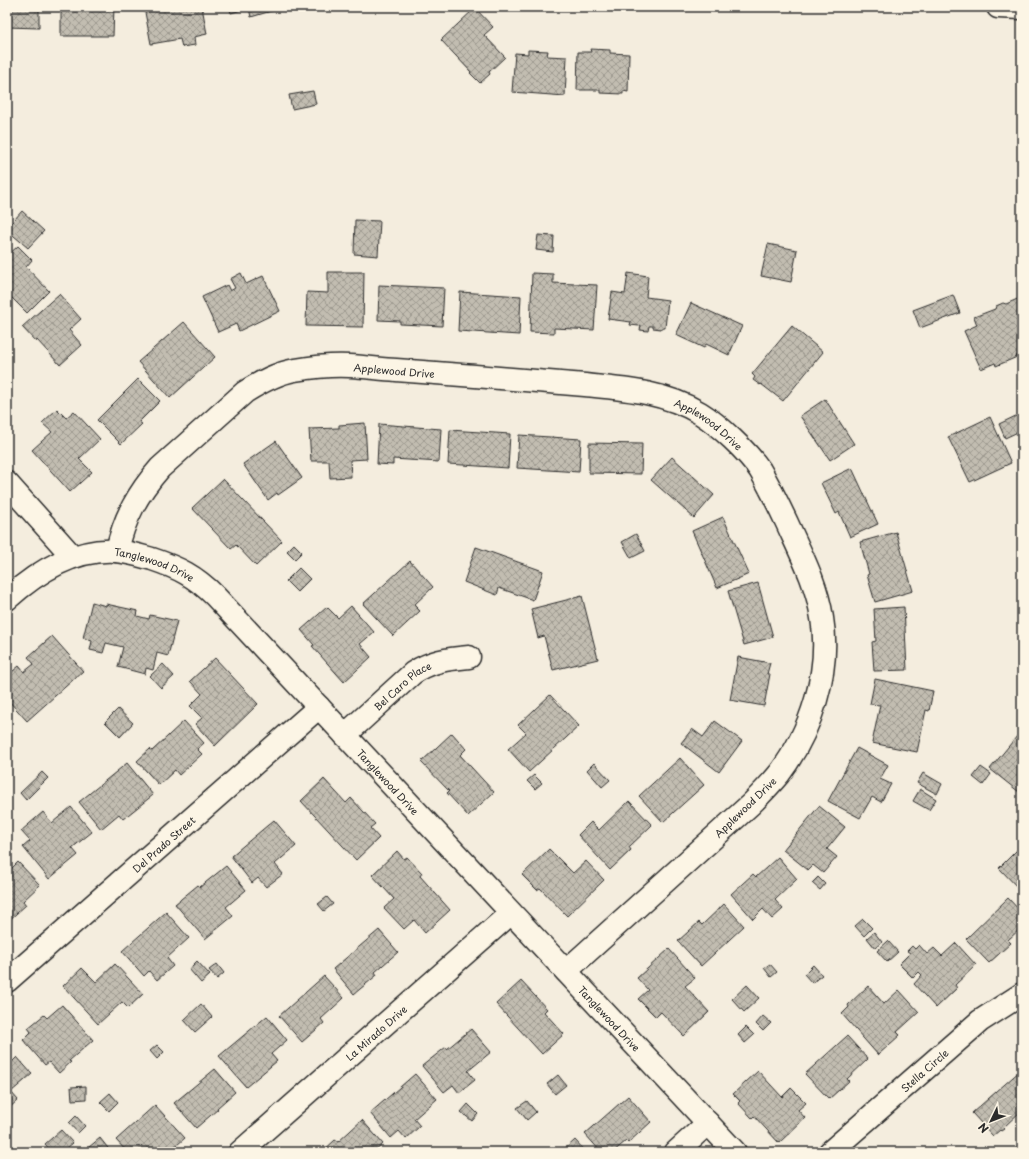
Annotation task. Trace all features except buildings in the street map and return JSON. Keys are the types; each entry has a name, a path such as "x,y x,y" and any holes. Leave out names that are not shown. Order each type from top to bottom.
{"street":[{"path":"998,7 1022,8"},
{"name":"Applewood Drive","path":"117,551 126,518 150,480 160,468 245,392 258,384 293,370 348,366 566,383 644,392 660,396 702,414 732,439 750,457 759,469 778,503 817,593 823,618 824,657 820,683 808,722 792,754 767,788 566,972"},
{"path":"7,483 73,557"},
{"name":"Tanglewood Drive","path":"7,599 24,584 52,566 86,553 117,551 170,565 194,577 215,596 735,1152"},
{"name":"Bel Caro Place","path":"345,735 412,673 421,667 449,658 469,657"},
{"name":"Del Prado Street","path":"7,981 319,707"},
{"name":"La Mirado Drive","path":"240,1152 511,913"},
{"name":"Stella Circle","path":"830,1152 980,1021 1022,994"},
{"path":"676,1152 708,1123"}]}
